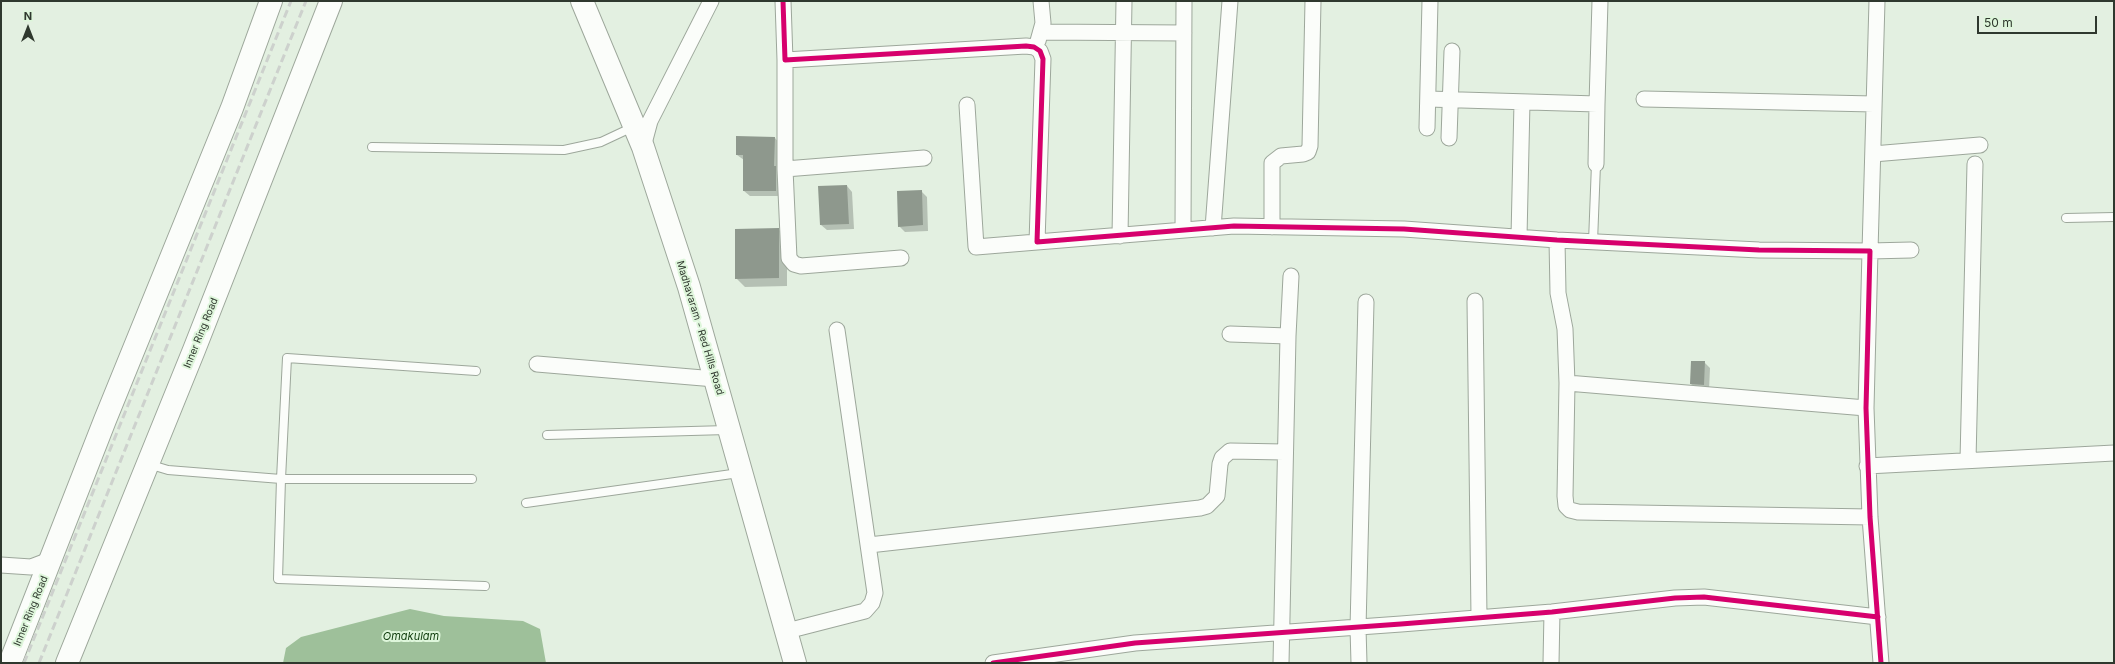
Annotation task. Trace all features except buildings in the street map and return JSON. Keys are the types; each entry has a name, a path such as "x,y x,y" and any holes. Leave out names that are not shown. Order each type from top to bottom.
{"main road":[{"name":"Inner Ring Road","path":"10,663 108,413 232,108 272,1"},
{"name":"Inner Ring Road","path":"67,663 148,464 331,1"},
{"name":"Madhavaram - Red Hills Road","path":"582,1 643,147 689,287 795,663"}],"street":[{"path":"643,147 650,121 711,1"},
{"path":"787,1 783,1 785,60 785,169 788,247 790,258 794,264 801,266 901,258"},
{"path":"1034,47 1039,40 1043,23 1040,1"},
{"path":"1120,236 1122,33 1124,1"},
{"path":"1183,230 1184,1"},
{"path":"1213,228 1230,1"},
{"path":"1272,226 1272,163 1280,156 1303,154 1308,152 1310,146 1313,1"},
{"path":"1427,128 1430,1"},
{"path":"1596,164 1600,1"},
{"path":"1877,1 1866,408 1870,517 1881,663"},
{"path":"1041,32 1184,33"},
{"path":"785,60 1034,47 1040,51 1043,59 1038,242"},
{"path":"1449,138 1452,51"},
{"path":"1428,99 1597,104"},
{"path":"1644,100 1874,104"},
{"path":"1519,237 1522,102"},
{"path":"967,105 976,248 1234,226 1272,226 1404,229 1557,240 1758,250 1870,252 1911,250"},
{"path":"1873,154 1980,145"},
{"path":"785,169 924,158"},
{"path":"1968,460 1975,164"},
{"path":"1557,240 1558,293 1565,330 1568,383 1565,496 1566,506 1570,510 1578,512 1870,517"},
{"path":"1281,663 1280,632 1284,452 1291,276"},
{"path":"1476,301 1479,617"},
{"path":"1359,663 1358,628 1366,302"},
{"path":"787,631 865,611 872,603 875,593 837,330"},
{"path":"1230,334 1288,336"},
{"path":"537,364 715,379"},
{"path":"1568,383 1866,408"},
{"path":"869,545 1200,508 1208,506 1217,496 1220,464 1222,458 1230,451 1284,452"},
{"path":"1868,466 2114,453"},
{"path":"1,565 31,567 52,559"},
{"path":"993,663 1136,643 1280,632 1358,628 1552,612 1675,598 1704,597 1878,617"},
{"path":"1551,663 1552,612"}],"lane":[{"path":"372,148 564,150 601,142 634,126"},
{"path":"1593,242 1596,164"},
{"path":"2066,218 2114,217"},
{"path":"476,371 287,358 280,479 278,579 485,586"},
{"path":"547,434 730,430"},
{"path":"148,464 168,470 280,479 472,478"},
{"path":"526,504 742,472"}],"water":[{"name":"Omakulam","path":"410,609 444,616 523,621 540,629 546,663 283,663 286,648 301,637"}],"railway":[{"path":"24,663 291,1"},
{"path":"39,663 306,1"}],"cycle path":[{"path":"783,1 785,60 1026,46 1034,47 1040,51 1043,59 1037,242 1234,226 1404,229 1557,240 1759,250 1870,251 1866,408 1870,517 1881,663"},
{"path":"993,663 1135,643 1552,612 1675,598 1704,597 1878,617"}]}
